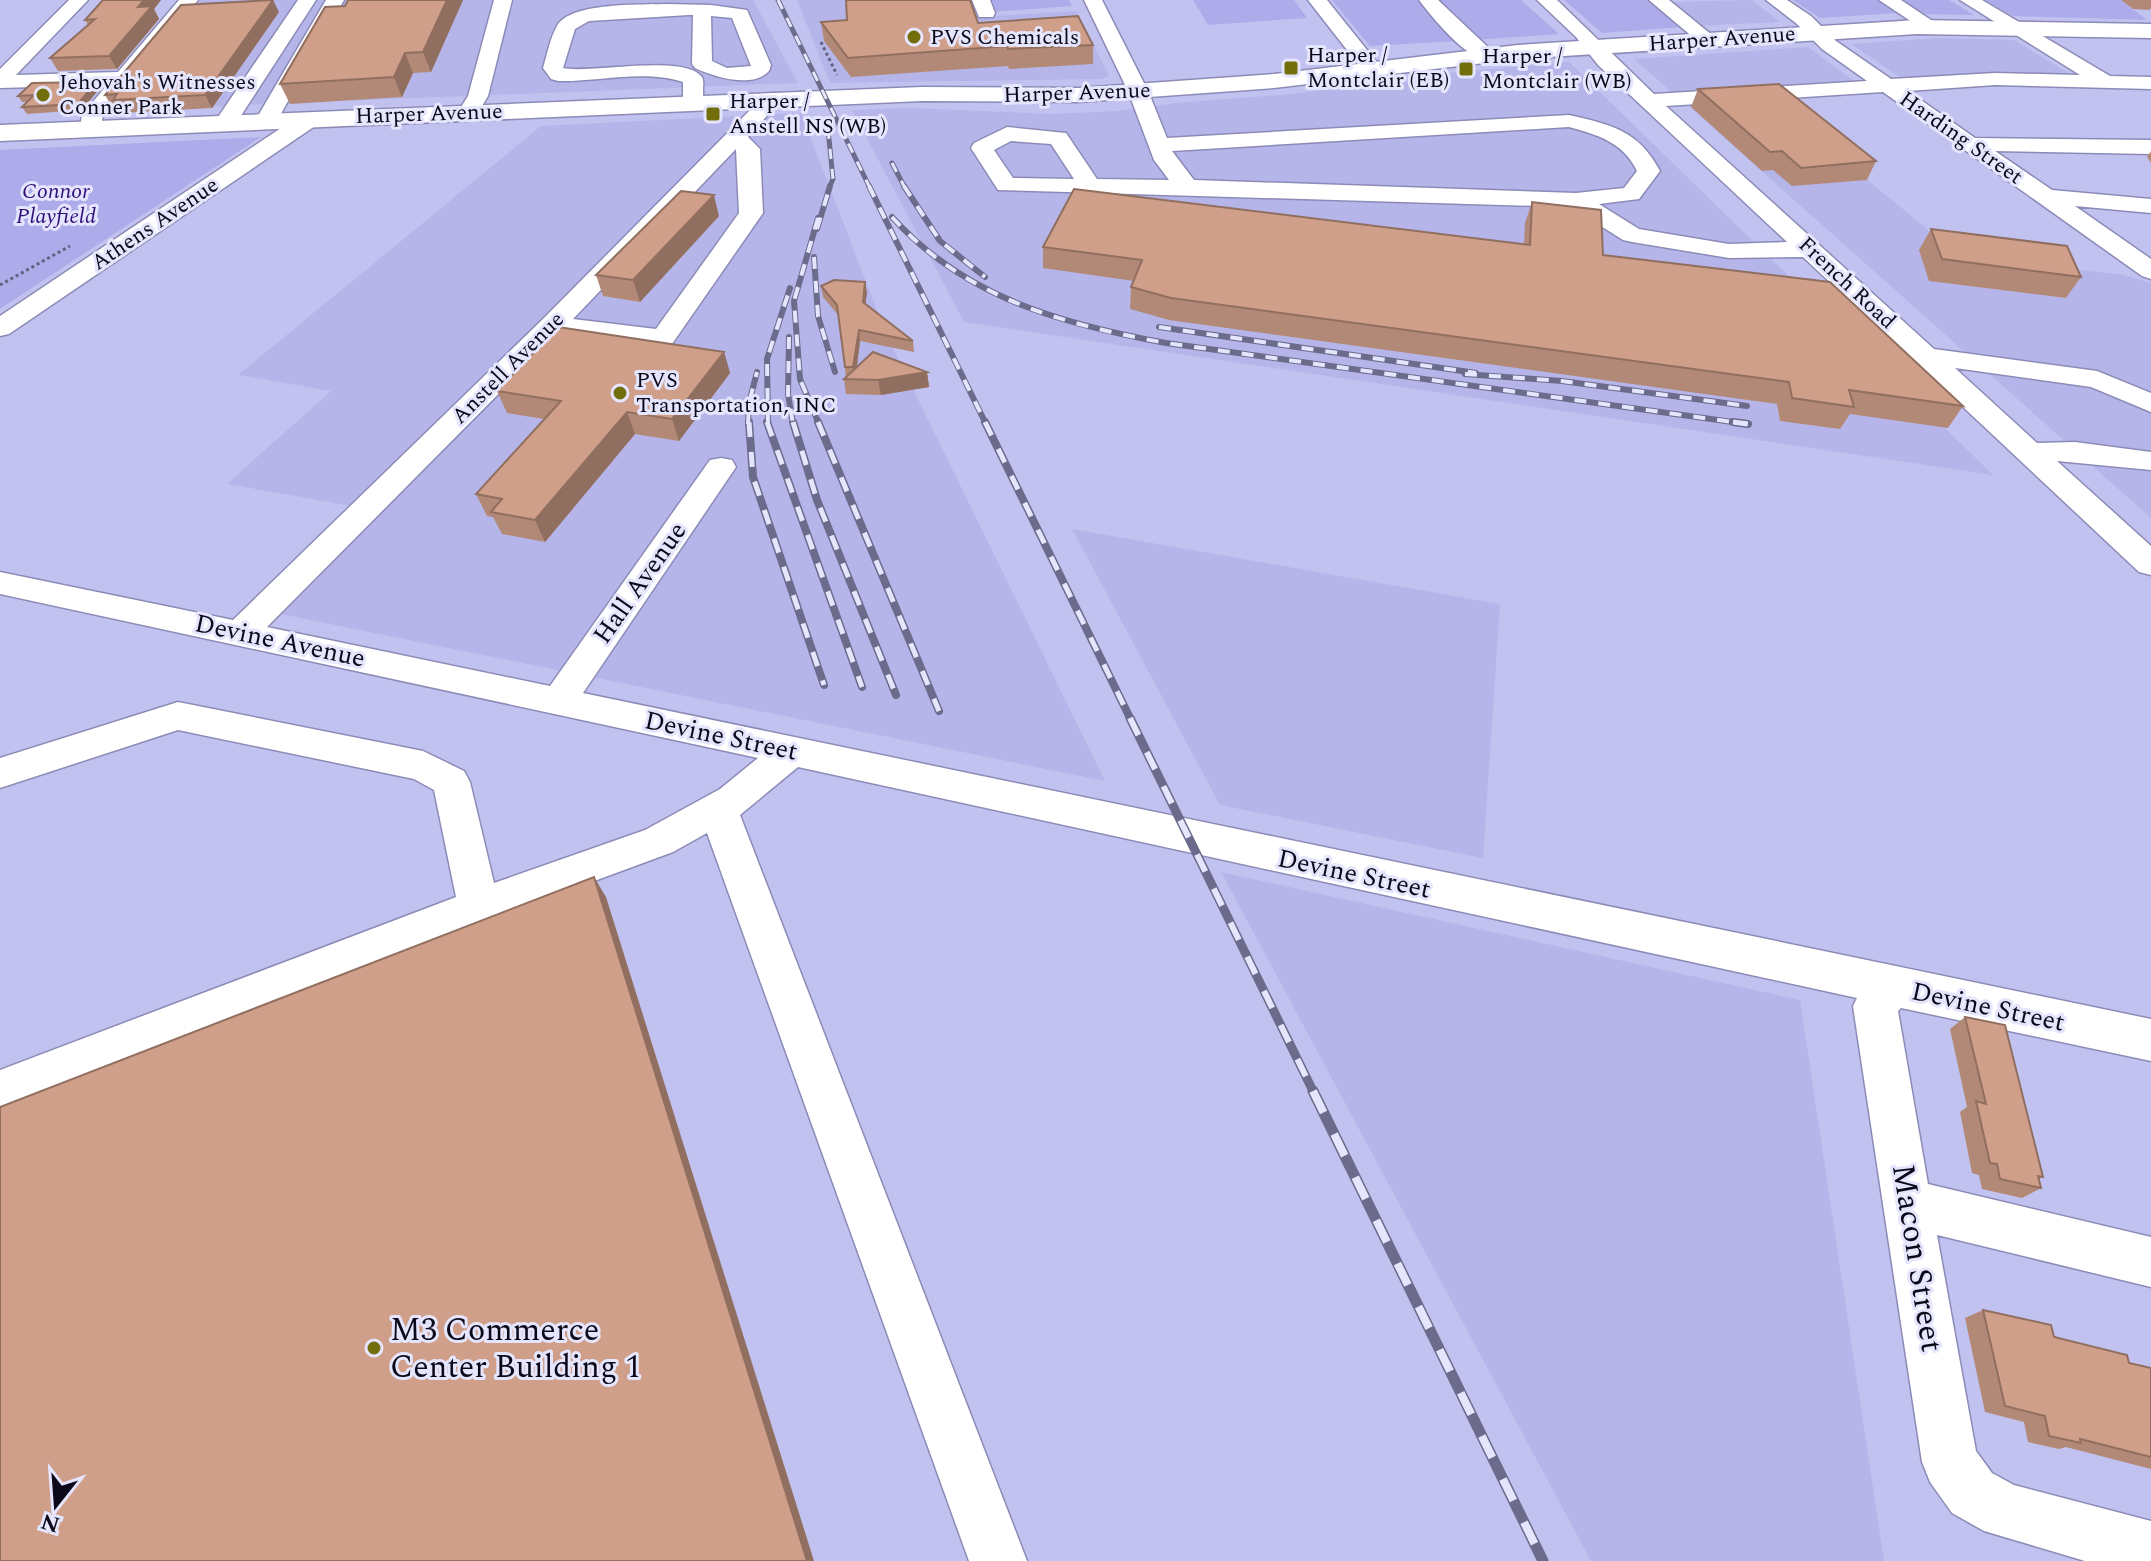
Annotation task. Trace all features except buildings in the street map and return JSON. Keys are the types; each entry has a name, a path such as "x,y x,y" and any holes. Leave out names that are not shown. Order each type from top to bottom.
{"main road":[{"name":"Harper Avenue","path":"0,133 772,99 922,94 1048,96 1274,81 1485,55 1931,26 2151,31"}],"street":[{"path":"0,81 79,0"},
{"path":"91,129 93,115 189,0"},
{"path":"225,123 307,0"},
{"path":"266,121 335,0"},
{"path":"469,112 478,96 503,0"},
{"path":"1093,0 1138,91 1165,160 1187,187"},
{"path":"1317,0 1372,69"},
{"path":"1428,0 1469,43 1485,55"},
{"name":"French Road","path":"1546,0 1649,101 2151,564"},
{"path":"1658,0 1708,40"},
{"name":"Harding Street","path":"1775,0 1819,33 1829,45 2151,271"},
{"path":"1888,0 1931,26"},
{"path":"1969,0 2140,102"},
{"path":"702,10 702,64"},
{"path":"654,51 654,64 658,66 702,64 724,74 751,74 759,71 761,65 740,14 702,10 613,22 588,15 566,26 553,68 558,75 604,67 685,76 693,79 693,103"},
{"path":"0,81 124,78"},
{"path":"1649,101 1995,79 2151,83"},
{"name":"Anstell Avenue","path":"240,633 553,324 772,99"},
{"name":"Athens Avenue","path":"0,328 310,119"},
{"path":"1090,186 1576,200 1631,194 1649,171 1641,151 1612,131 1569,121 1159,145"},
{"path":"553,324 663,338 751,213 749,149 735,137"},
{"path":"1969,144 2151,147"},
{"path":"2045,197 2151,206"},
{"path":"1576,200 1632,235 1729,251 1809,249"},
{"path":"1926,356 2097,379 2151,403"},
{"path":"2030,452 2075,451 2151,461"},
{"name":"Hall Avenue","path":"559,700 721,467"},
{"name":"Devine Avenue","path":"0,583 559,700"},
{"name":"Devine Street","path":"559,700 1891,987 2151,1040"},
{"path":"0,773 178,716 423,766 451,782 479,906"},
{"path":"0,1092 479,906 659,841 734,800 792,751"},
{"path":"718,809 998,1561"},
{"name":"Macon Street","path":"1891,987 1875,1006 1950,1462 1972,1493 2004,1511 2151,1550"},
{"path":"1908,1204 2151,1262"}],"path":[{"path":"821,42 841,83"}],"shaded area":[{"path":"201,0 753,0 798,83 109,113"},
{"name":"PVS Chemicals","path":"797,0 971,0 977,17 1076,11 1109,75 1102,79 830,83"},
{"path":"1752,0 1780,22 1695,26 1666,2"},
{"path":"1939,38 2014,40 2076,78 1904,80 1851,44"},
{"path":"1808,47 1857,83 1676,96 1634,59"},
{"name":"PVS Chemicals","path":"1569,62 1993,475 964,322 852,110 911,108 1051,114 1118,111"},
{"path":"1765,96 1960,256 2124,275 2151,283 2151,518 1684,102"},
{"path":"801,113 887,336 1105,781 281,614 380,511 227,484 331,391 238,375 541,126"},
{"path":"1072,529 1500,604 1483,858 1220,805"},
{"path":"1221,872 1800,1000 1884,1561 1591,1561"}],"green space":[{"path":"987,0 1069,0 1072,6 991,12"},
{"path":"1193,0 1294,0 1307,18 1208,25"},
{"path":"1332,0 1419,0 1458,41 1370,46"},
{"path":"1435,0 1521,0 1559,34 1474,40"},
{"path":"1564,0 1649,0 1683,27 1602,33"},
{"path":"1793,0 1878,0 1898,13 1820,18"},
{"path":"1895,0 1949,0 1974,15 1917,14"},
{"path":"1985,0 2121,0 2147,20 2013,16"},
{"name":"Connor Playfield","path":"261,137 0,309 0,150"}],"railway":[{"path":"778,0 870,188"},
{"path":"828,129 833,179 829,188"},
{"path":"892,163 905,188"},
{"path":"817,229 830,186"},
{"path":"869,186 986,424"},
{"path":"904,186 940,241 985,277"},
{"path":"892,217 920,245 983,287 1017,303 1090,327 1166,343 1747,424"},
{"path":"818,218 794,301 800,379 819,424"},
{"path":"814,257 818,316 835,372"},
{"path":"768,424 767,359 790,288"},
{"path":"1159,327 1476,373"},
{"path":"789,337 788,394 793,424"},
{"path":"748,424 749,403 757,372"},
{"path":"1465,374 1562,381 1747,406"},
{"path":"749,422 753,477 824,685"},
{"path":"767,422 862,687"},
{"path":"793,422 817,500 896,695"},
{"path":"818,422 939,711"},
{"path":"985,422 1131,720"},
{"path":"1733,422 1748,424"},
{"path":"1130,718 1314,1093"},
{"path":"1313,1091 1543,1561"}],"place":[{"name":"PVS Chemicals","path":"914,37"},
{"name":"Harper / Montclair (EB)","path":"1291,68"},
{"name":"Harper / Montclair (WB)","path":"1466,69"},
{"name":"Jehovah's Witnesses Conner Park","path":"43,95"},
{"name":"Harper / Anstell NS (WB)","path":"713,114"},
{"name":"PVS Transportation, INC","path":"620,393"},
{"name":"M3 Commerce Center Building 1","path":"374,1348"}]}
